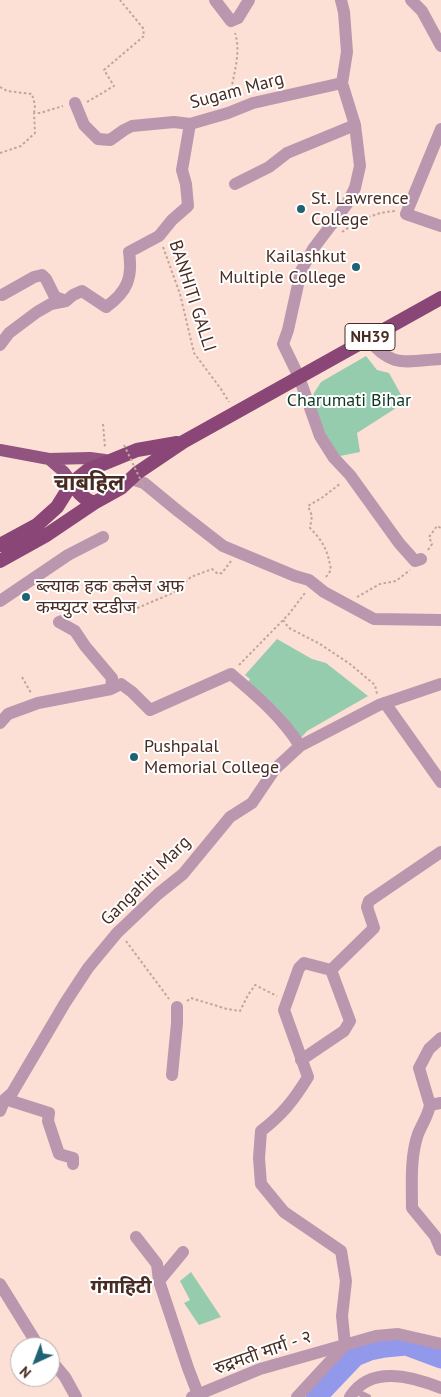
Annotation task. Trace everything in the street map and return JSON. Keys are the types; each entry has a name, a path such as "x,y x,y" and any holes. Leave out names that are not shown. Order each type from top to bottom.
{"highway":[{"name":"NH39","path":"0,561 45,536 94,503 122,488 131,478 183,442 441,298"},
{"name":"NH39","path":"37,525 57,507 72,483 88,470 138,450 183,442"},
{"path":"107,461 120,473 131,478"},
{"path":"72,483 78,492 94,503"},
{"path":"0,534 37,525"},
{"path":"0,545 37,525"}],"main road":[{"path":"0,450 49,460 90,458 107,461"},
{"path":"49,460 64,472 72,483"}],"street":[{"path":"216,0 231,21 238,18 250,0"},
{"path":"341,0 344,12 346,52 342,83 355,125 360,166 355,188 347,204 312,249 301,271 288,330 283,344 299,377 320,436 334,458 350,475 399,543 415,561 421,560"},
{"path":"411,0 422,11 441,46"},
{"name":"Sugam Marg","path":"75,103 84,125 98,139 110,140 132,126 174,122 190,124 228,113 253,103 342,83"},
{"path":"0,345 9,333 51,304 66,301 72,295 82,291 106,307 127,287 131,263 129,252 159,236 172,220 188,206 186,184 182,170 190,124"},
{"path":"235,184 269,167 287,153 355,125"},
{"path":"441,129 406,214 441,226"},
{"path":"2,296 34,277 42,275 46,278 55,297 66,301"},
{"path":"367,338 379,352 396,362 441,359"},
{"path":"131,478 144,483 224,546 295,576 310,580 324,592 374,619 441,620"},
{"path":"0,601 68,555 103,537"},
{"path":"62,621 58,622 75,630 84,646 106,669 112,678 110,689"},
{"path":"0,723 8,714 38,703 110,689 121,684 150,710 231,674 273,710 290,730 300,746"},
{"name":"Gangahiti Marg","path":"4,1098 83,975 117,933 158,894 183,874 230,817 252,803 275,769 300,746 382,704 441,684"},
{"path":"382,704 441,782"},
{"path":"330,970 374,928 368,907 369,900 441,852"},
{"path":"297,1397 345,1344 342,1316 346,1281 341,1251 284,1212 261,1184 259,1158 261,1131 278,1118 294,1100 308,1077 284,1010 299,968 304,963 330,970"},
{"path":"301,1060 344,1031 350,1021 330,970"},
{"path":"172,1075 178,1023 177,1007"},
{"path":"441,1038 429,1048 418,1068 435,1104 418,1134 413,1156 412,1208 435,1236 441,1250"},
{"path":"4,1098 48,1113 48,1121 60,1154 73,1158 73,1164"},
{"path":"136,1237 156,1264 159,1281 188,1368 195,1396"},
{"path":"159,1281 183,1252"},
{"path":"0,1284 33,1337"},
{"name":"रुद्रमती मार्ग ‍- २","path":"195,1396 260,1369 376,1336 398,1334 441,1344"},
{"path":"60,1371 76,1397"},
{"path":"352,1394 362,1383 381,1376 409,1378 441,1388"}],"lane":[{"path":"352,1394 368,1397"}],"path":[{"path":"34,112 87,102 114,86 104,70 144,36 143,28 120,0"},
{"path":"228,113 236,72 238,42 231,21"},
{"path":"0,87 7,91 32,94 36,105 34,112 35,133 20,146 0,153"},
{"path":"329,228 336,236 358,221 376,214 393,211 406,214"},
{"name":"BANHITI GALLI","path":"159,236 180,294 194,353 221,389 235,413"},
{"path":"103,424 107,461"},
{"path":"124,445 144,487"},
{"path":"231,674 283,620 304,595 310,585 310,580 322,583 331,570 328,552 319,537 310,528 312,516 308,506 323,497 350,475"},
{"path":"356,598 380,584 396,581 421,560 432,544 429,537 437,526 441,528"},
{"path":"128,612 175,592 191,577 212,569 218,574 222,573 233,557 224,546"},
{"path":"283,620 289,628 350,664 375,685 382,704"},
{"path":"22,677 38,703"},
{"path":"117,933 129,944 162,992 177,1007 191,998 240,1011 255,985 281,998 284,1010"}],"green space":[{"name":"Charumati Bihar","path":"366,356 377,370 389,373 404,400 393,410 357,433 360,452 335,457 312,401 314,393 321,382"},
{"path":"277,639 312,659 326,663 368,696 307,731 300,739 283,714 248,682 250,679 245,675"},
{"path":"191,1272 221,1317 199,1325 184,1303 190,1300 180,1281"}],"waterway":[{"path":"316,1397 355,1356 370,1350 406,1345 441,1358"}],"place":[{"name":"St. Lawrence College","path":"301,209"},
{"name":"Kailashkut Multiple College","path":"356,267"},
{"name":"ब्ल्याक हक कलेज अफ कम्प्युटर स्टडीज","path":"26,597"},
{"name":"Pushpalal Memorial College","path":"134,757"}],"district":[{"name":"चाबहिल","path":"89,484"},
{"name":"गंगाहिटी","path":"121,1288"}]}
